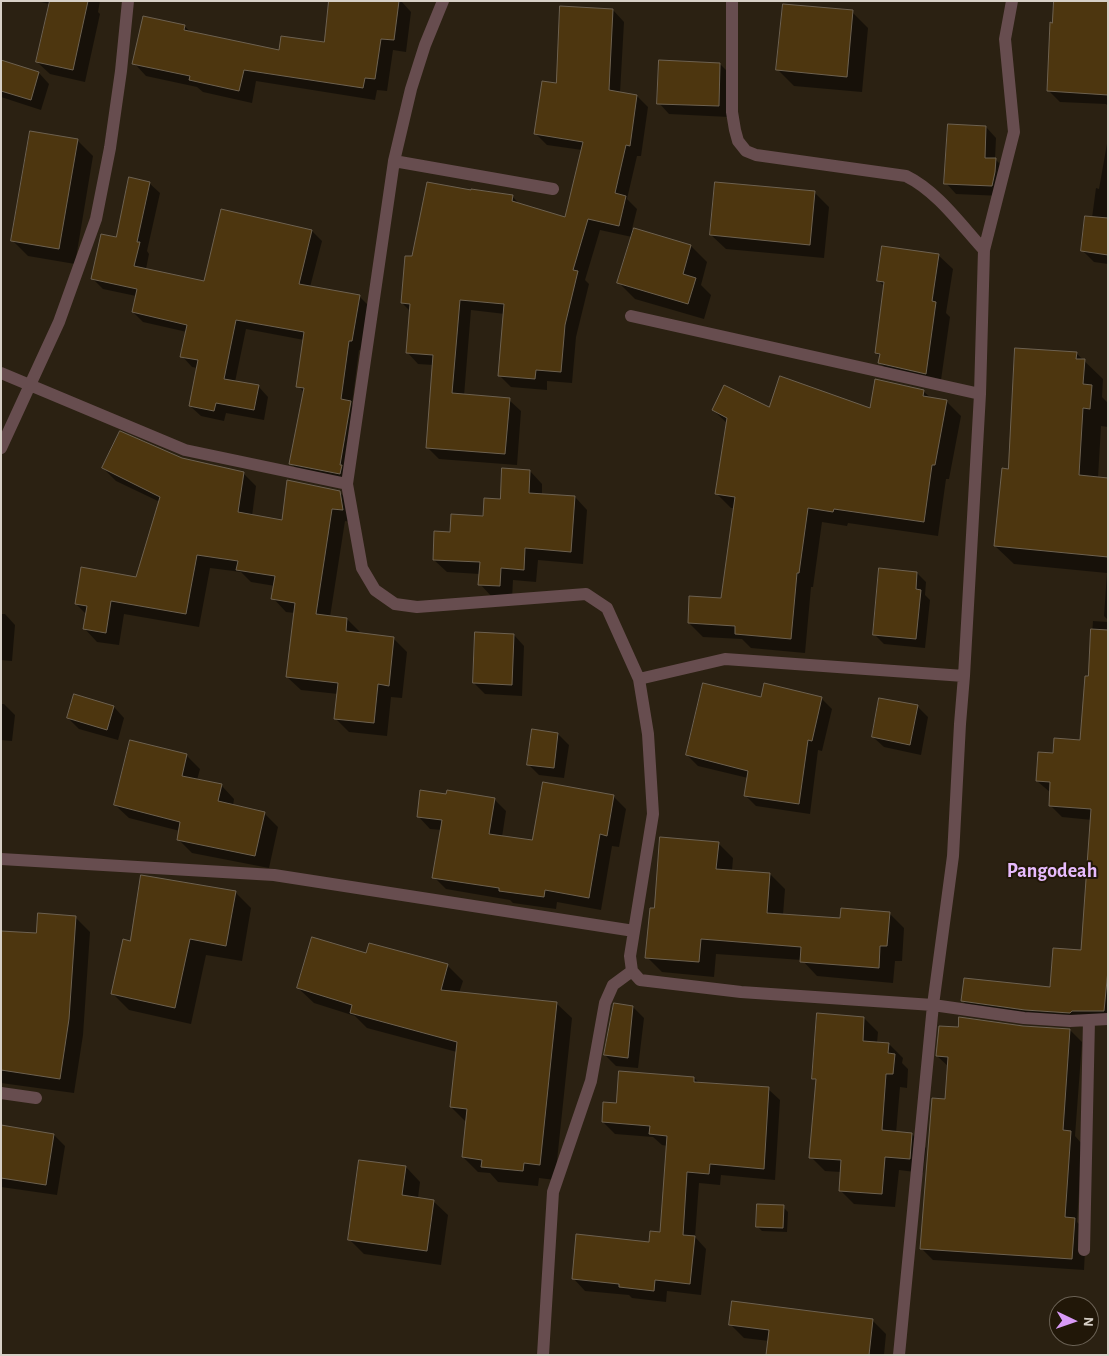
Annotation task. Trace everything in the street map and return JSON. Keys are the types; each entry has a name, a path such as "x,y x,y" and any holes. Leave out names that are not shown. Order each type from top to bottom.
{"street":[{"path":"1,448 58,322 96,219 110,148 121,71 128,1"},
{"path":"443,1 425,46 394,161 348,484 362,568 375,590 395,604 418,607 586,594 607,608 639,679 648,734 653,814 630,956 632,971 640,980 741,992 933,1005 1024,1018 1108,1019"},
{"path":"732,1 732,112 738,141 746,151 756,155 906,176 919,182 930,192 984,250"},
{"path":"899,1355 933,1005 953,856 980,394 984,250 1014,132 1006,39 1012,1"},
{"path":"394,161 552,189"},
{"path":"631,316 980,394"},
{"path":"1,373 185,450 348,484"},
{"path":"639,679 726,660 964,676"},
{"path":"1,859 274,875 634,930"},
{"path":"543,1355 553,1192 591,1081 605,1003 613,985 632,971"},
{"path":"1084,1250 1089,1020"},
{"path":"1,1093 36,1098"}],"building":[{"path":"50,1 88,1 73,70 36,62"},
{"path":"329,1 399,1 394,40 381,39 375,79 365,78 363,88 244,70 239,91 189,80 190,76 132,64 143,16 185,25 184,30 279,50 281,36 324,42"},
{"path":"1054,1 1108,1 1108,95 1047,91 1050,22 1052,23"},
{"path":"783,4 853,10 847,77 776,70"},
{"path":"560,6 613,9 609,90 637,95 630,146 626,145 615,193 626,196 619,226 588,219 573,270 578,271 565,325 561,372 536,370 535,379 498,376 504,304 460,300 452,393 510,398 505,454 426,448 433,355 406,353 410,304 401,303 405,256 412,256 427,182 513,195 512,201 565,217 583,142 534,134 542,81 556,83"},
{"path":"1,60 39,72 31,100 1,91"},
{"path":"659,60 720,63 719,106 657,104"},
{"path":"948,124 986,126 985,158 996,158 992,186 944,184"},
{"path":"30,131 78,139 59,249 11,241"},
{"path":"129,177 150,182 137,242 140,242 134,266 204,281 221,209 312,230 299,284 360,295 352,341 349,341 341,399 351,401 340,474 289,464 304,388 296,387 304,332 236,320 224,379 259,385 254,410 216,403 214,411 189,406 198,360 180,357 187,325 132,312 137,289 91,279 101,234 116,237"},
{"path":"715,182 815,191 810,245 710,235"},
{"path":"1085,216 1108,218 1108,255 1081,251"},
{"path":"634,228 691,245 683,274 696,278 688,304 617,283"},
{"path":"882,246 939,254 932,301 936,302 926,374 878,363 880,354 875,353 884,282 877,281"},
{"path":"1015,348 1077,352 1076,359 1085,359 1083,384 1092,385 1090,409 1083,408 1079,475 1108,478 1108,557 994,546 1002,468 1008,469"},
{"path":"780,376 870,408 875,379 924,390 923,396 947,400 935,465 932,465 924,522 834,509 833,512 808,508 799,573 797,573 791,639 735,634 735,626 688,623 689,596 721,598 735,497 715,494 727,418 712,410 724,385 769,407"},
{"path":"120,431 182,458 244,472 238,512 282,520 287,480 340,491 343,510 332,509 316,614 347,618 346,631 394,637 389,686 378,684 374,723 334,719 338,683 286,677 295,603 271,599 275,576 236,570 238,561 197,555 186,614 111,601 106,633 83,629 87,606 75,604 81,567 136,577 160,497 102,468"},
{"path":"502,468 530,470 529,493 575,496 571,552 525,548 524,570 501,568 500,586 478,585 480,562 433,560 434,531 450,532 451,514 483,516 484,498 500,499"},
{"path":"879,568 917,572 916,589 921,590 916,639 873,635"},
{"path":"1091,629 1108,630 1108,970 1104,1011 1072,1011 1070,1013 1025,1010 961,1001 964,978 1050,987 1053,948 1081,950 1091,809 1049,806 1050,782 1036,781 1038,752 1053,753 1054,738 1080,740 1085,676 1088,676"},
{"path":"475,632 514,634 512,685 473,683"},
{"path":"703,683 761,697 764,683 822,697 812,741 808,740 799,804 744,796 748,771 686,755"},
{"path":"74,694 114,706 107,730 67,718"},
{"path":"879,698 918,705 910,745 872,737"},
{"path":"532,729 558,733 554,768 527,765"},
{"path":"130,740 187,754 182,776 222,784 218,801 265,812 255,856 177,840 180,822 114,805"},
{"path":"543,782 614,795 607,836 600,834 589,898 545,890 544,897 499,891 499,888 432,878 442,820 417,817 420,790 446,794 447,790 495,798 489,834 532,840"},
{"path":"660,837 719,842 716,869 770,873 767,913 840,918 841,908 890,912 887,946 880,946 879,968 800,962 801,947 701,939 699,962 645,958 650,908 654,908"},
{"path":"141,875 236,891 226,946 190,939 175,1008 111,994 123,939 130,941"},
{"path":"38,913 76,916 69,1019 60,1079 1,1070 1,931 36,933"},
{"path":"312,937 366,953 369,943 448,964 441,990 557,1002 540,1165 524,1163 523,1171 481,1167 482,1160 462,1157 467,1109 450,1107 457,1042 350,1013 352,1005 297,988"},
{"path":"614,1003 633,1006 628,1058 604,1055"},
{"path":"817,1013 864,1017 863,1041 889,1043 888,1053 895,1054 893,1074 886,1074 882,1130 912,1133 910,1159 885,1157 882,1194 839,1191 841,1160 809,1158 816,1079 812,1079"},
{"path":"959,1017 1023,1026 1070,1029 1063,1130 1071,1131 1065,1217 1075,1218 1072,1259 920,1249 932,1098 945,1099 948,1057 936,1056 939,1026 958,1027"},
{"path":"619,1071 694,1077 694,1082 769,1087 764,1169 710,1164 709,1174 687,1172 683,1235 695,1236 690,1284 655,1280 654,1291 619,1287 619,1284 572,1279 576,1234 649,1242 650,1231 660,1232 667,1136 649,1134 650,1126 602,1122 603,1102 616,1103"},
{"path":"1,1125 54,1134 46,1185 1,1178"},
{"path":"359,1160 406,1166 402,1195 434,1200 427,1251 348,1240"},
{"path":"757,1204 784,1205 783,1228 756,1227"},
{"path":"732,1301 873,1319 869,1355 766,1355 769,1330 729,1325"}],"district":[{"name":"Pangodeah","path":"1052,871"}]}
